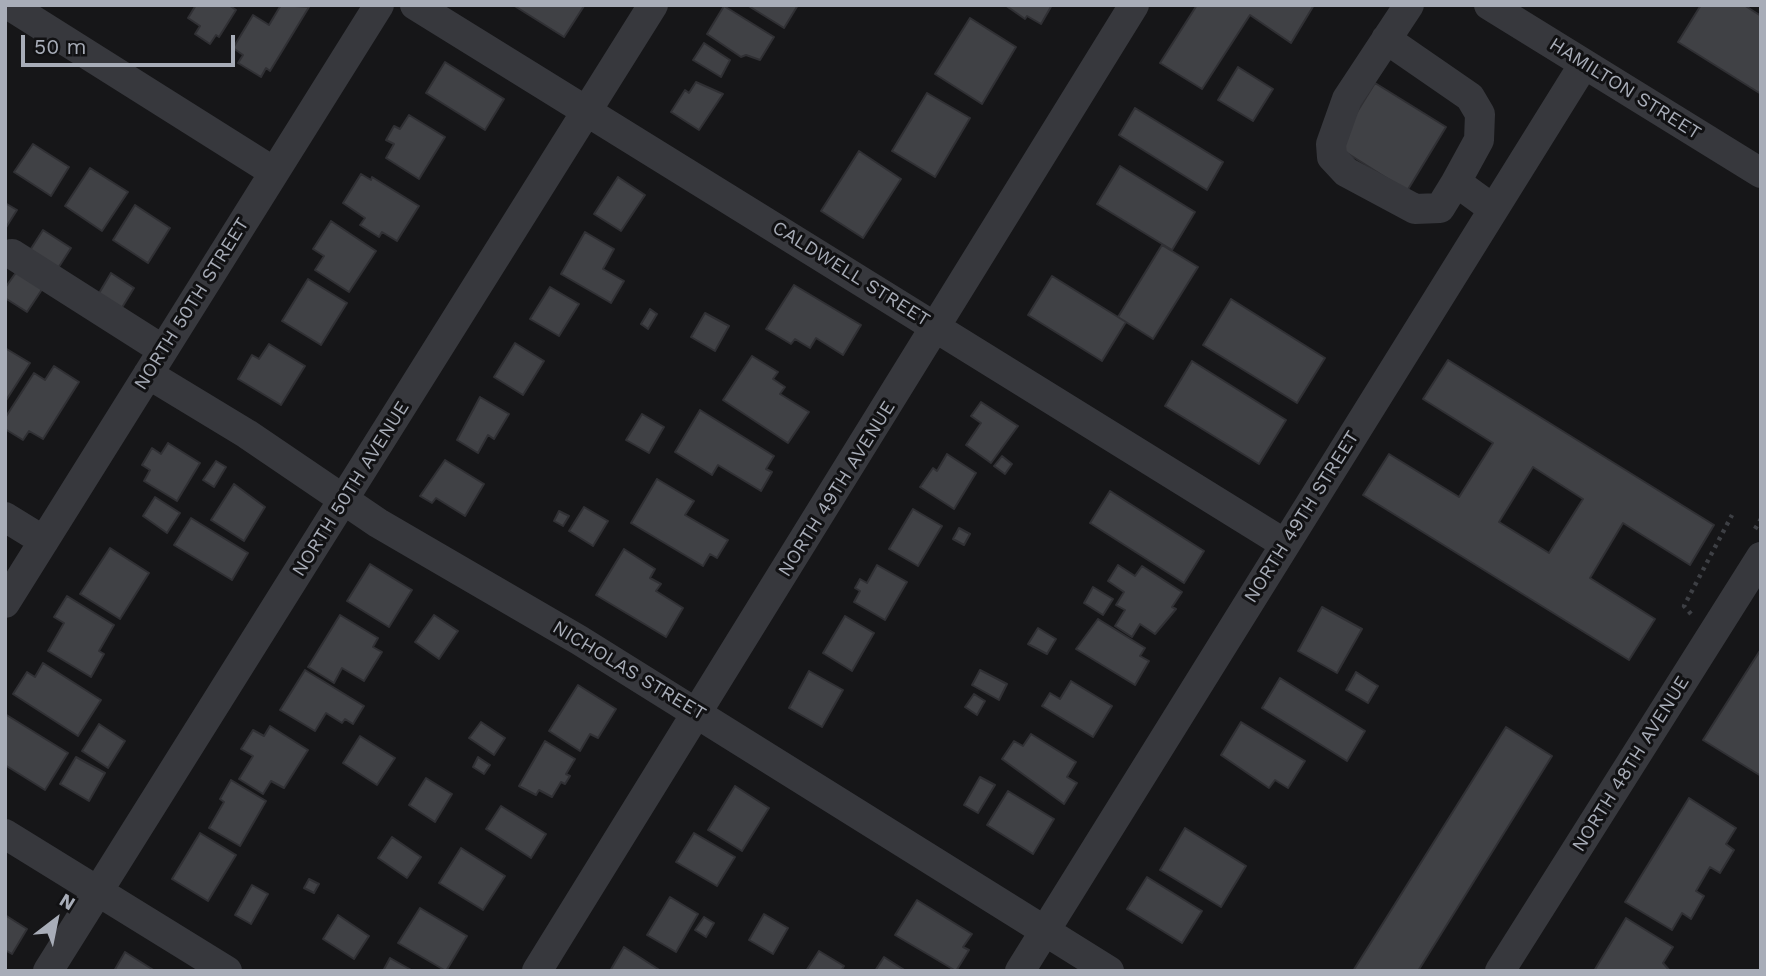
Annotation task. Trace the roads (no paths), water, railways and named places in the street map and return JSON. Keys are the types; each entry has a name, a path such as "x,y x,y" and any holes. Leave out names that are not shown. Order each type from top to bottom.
{"street":[{"path":"9,5 274,172"},
{"name":"NORTH 50TH STREET","path":"5,603 379,5"},
{"name":"CALDWELL STREET","path":"415,5 1285,544"},
{"name":"NORTH 50TH AVENUE","path":"48,971 653,5"},
{"name":"NORTH 49TH AVENUE","path":"537,971 1134,5"},
{"path":"1386,40 1470,97 1480,114 1479,140 1440,208 1415,209 1346,172 1332,157 1331,144 1347,99 1409,5"},
{"name":"HAMILTON STREET","path":"1489,5 1761,173"},
{"name":"NORTH 49TH STREET","path":"1020,971 1584,64"},
{"path":"1457,182 1493,209"},
{"name":"NICHOLAS STREET","path":"12,254 247,434 344,501 698,713 1109,971"},
{"path":"5,517 44,541"},
{"name":"NORTH 48TH AVENUE","path":"1500,971 1761,557"},
{"path":"5,834 227,971"}]}
